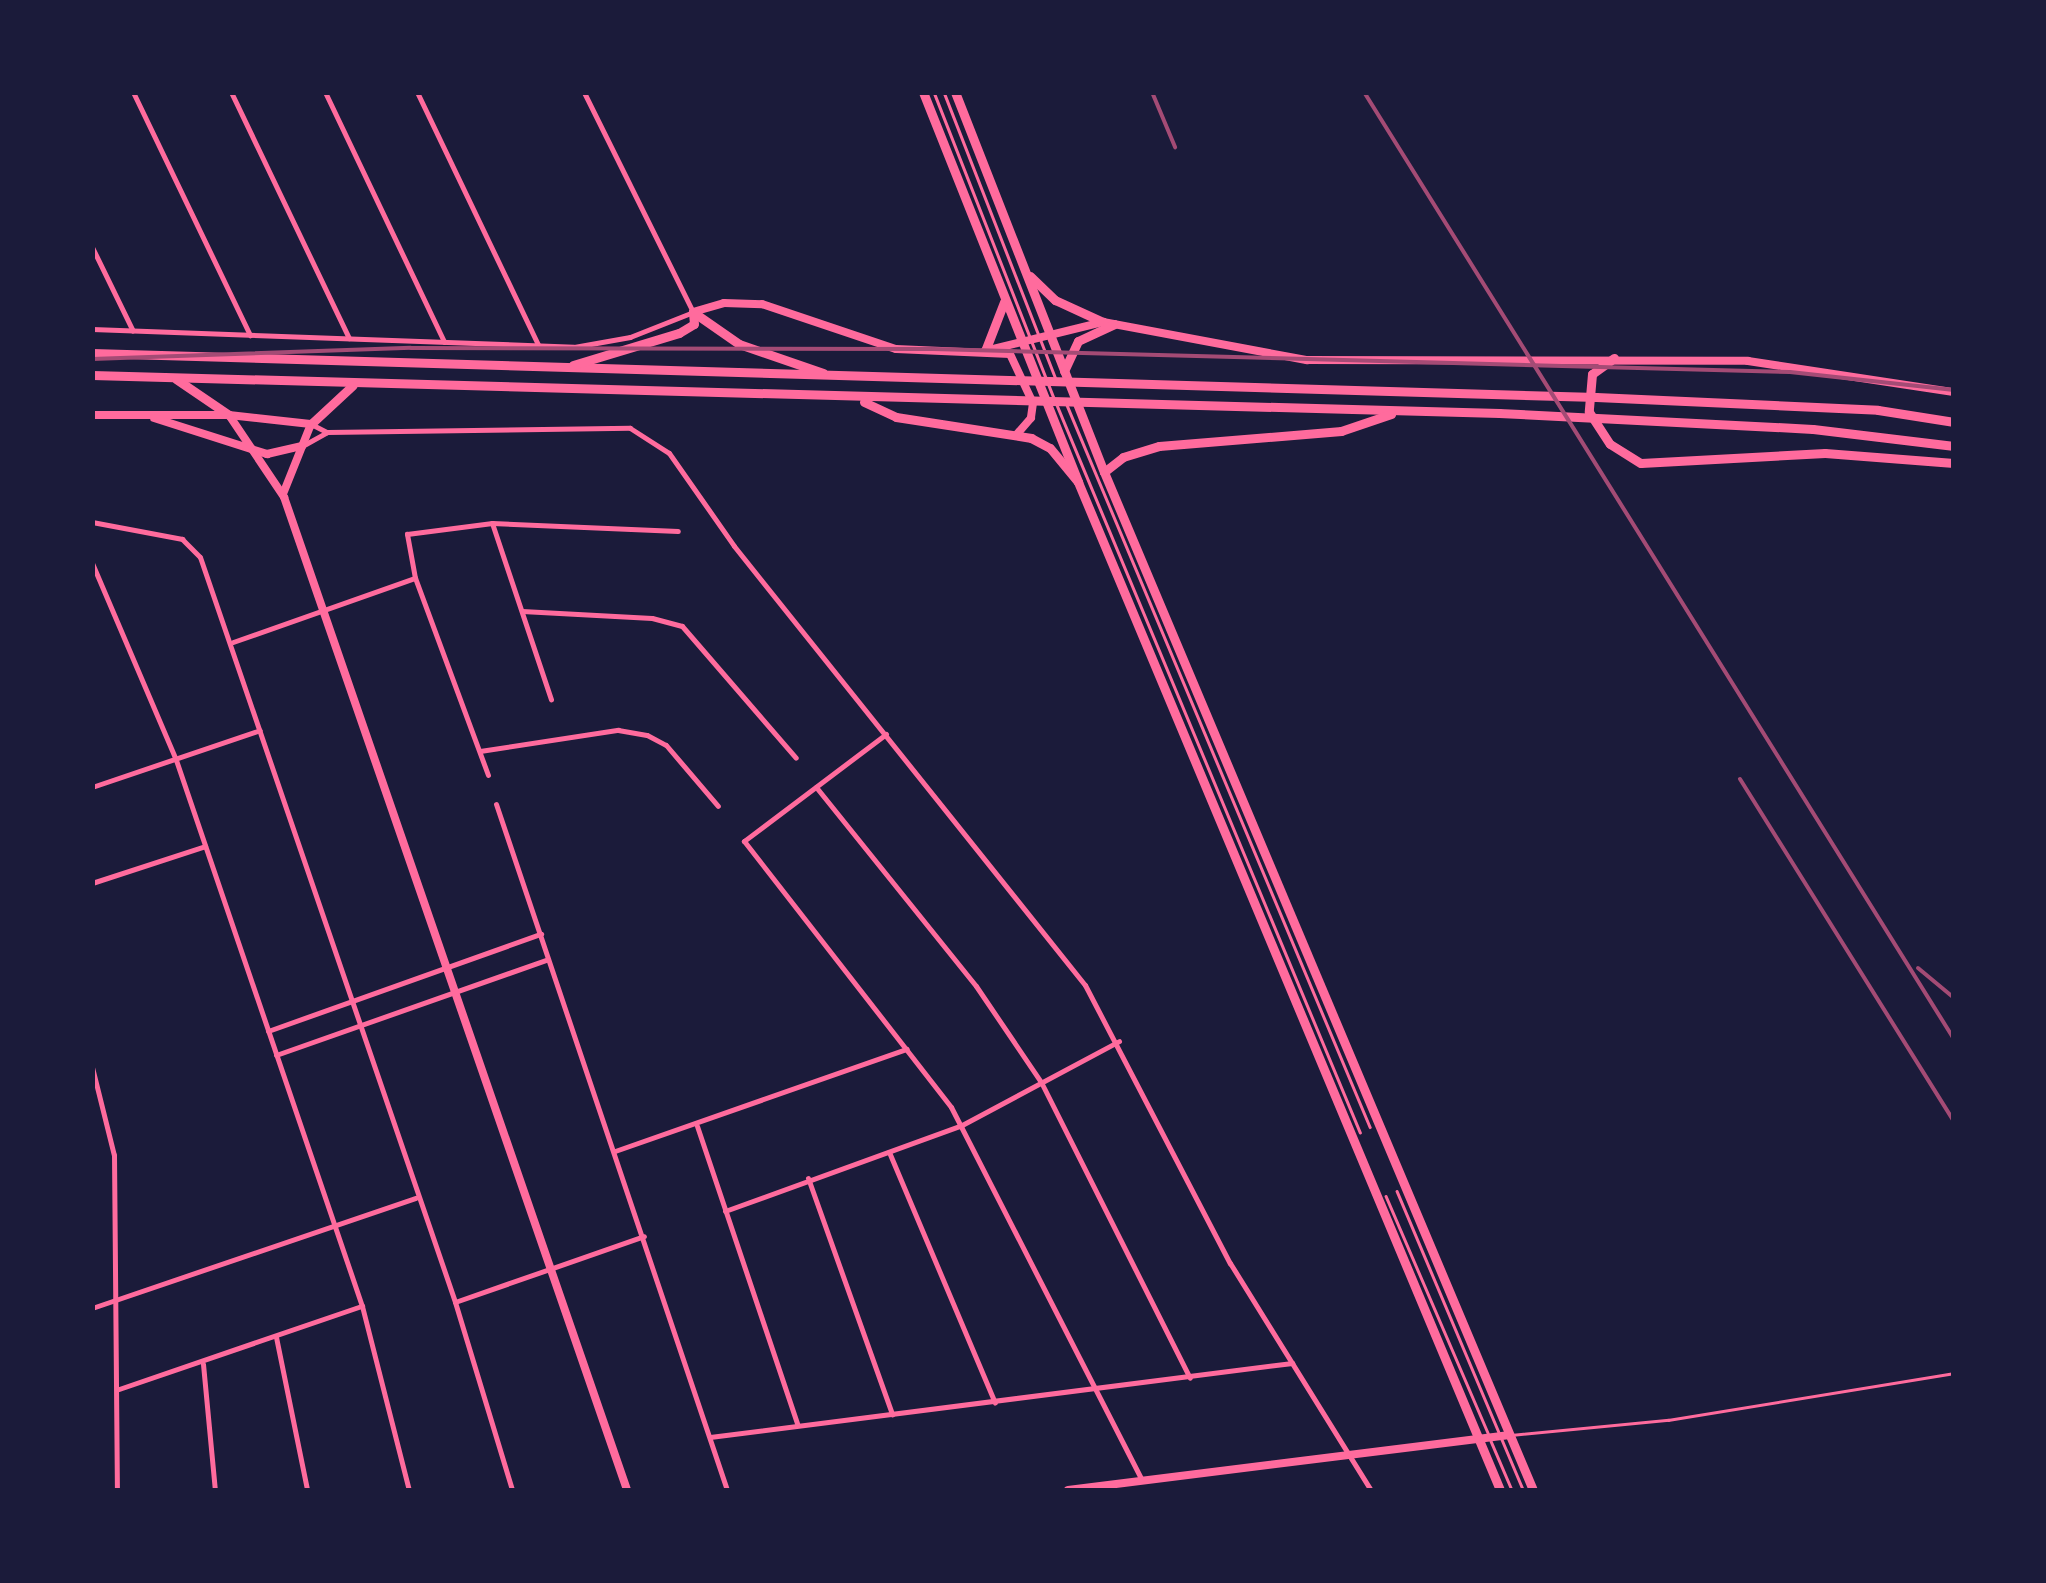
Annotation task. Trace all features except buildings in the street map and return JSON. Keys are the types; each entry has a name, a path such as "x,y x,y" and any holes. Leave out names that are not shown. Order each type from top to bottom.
{"main road":[{"path":"922,92 1003,294 1064,371 1505,1435 1534,1490"},
{"path":"955,92 1025,270 1035,337 1078,482 1484,1438 1500,1490"},
{"path":"1025,270 1055,300 1108,323"},
{"path":"985,351 1003,294"},
{"path":"559,369 679,333 694,324 693,312"},
{"path":"693,312 739,344 835,377"},
{"path":"1064,371 1078,341 1108,323"},
{"path":"92,354 1490,393 1878,410 1954,422"},
{"path":"1614,358 1592,374 1589,412 1610,444 1641,462 1826,454 1954,463"},
{"path":"92,375 861,400 1499,413 1813,429 1954,446"},
{"path":"174,377 229,414"},
{"path":"311,424 353,384"},
{"path":"861,400 896,417 1016,435 1050,448 1078,482"},
{"path":"1104,472 1123,457 1159,446 1341,431 1393,412"}],"street":[{"path":"133,92 250,336"},
{"path":"231,92 349,338"},
{"path":"326,92 444,342"},
{"path":"416,92 538,345"},
{"path":"584,92 693,312"},
{"path":"92,247 133,331"},
{"path":"92,328 538,345 609,342 724,303 762,304 896,349 985,351 1014,356 1027,380 1032,411 1016,435"},
{"path":"985,351 1108,323 1307,360 1534,364 1614,358 1748,361 1954,392"},
{"path":"92,414 152,418 229,414 311,424 328,432 638,430 660,444 696,485 734,546 1058,947 1119,1041 1230,1263 1354,1455 1372,1490"},
{"path":"229,414 283,494 553,1266 627,1490"},
{"path":"152,418 257,451 280,454 328,432"},
{"path":"283,494 311,424"},
{"path":"92,522 194,546 232,642 416,1198 455,1302 512,1490"},
{"path":"488,775 415,578 407,534 492,522 678,531"},
{"path":"492,522 551,699"},
{"path":"92,563 176,760 362,1306 409,1490"},
{"path":"232,642 415,578"},
{"path":"522,611 652,618 682,626 796,758"},
{"path":"92,788 261,730"},
{"path":"480,751 618,730 648,735 666,745 718,806"},
{"path":"886,734 744,840 962,1126 1142,1480"},
{"path":"816,787 976,986 1041,1082 1190,1378"},
{"path":"496,804 727,1490"},
{"path":"92,883 205,846"},
{"path":"268,1031 541,934"},
{"path":"276,1055 548,958"},
{"path":"726,1211 808,1178 962,1126 1119,1041"},
{"path":"615,1150 698,1126 907,1049"},
{"path":"92,1066 114,1154 118,1490"},
{"path":"698,1126 797,1424"},
{"path":"888,1152 994,1403"},
{"path":"808,1178 892,1414"},
{"path":"92,1308 333,1222 416,1198"},
{"path":"455,1302 644,1236"},
{"path":"117,1390 203,1364 362,1306"},
{"path":"276,1337 307,1490"},
{"path":"710,1437 1293,1363"},
{"path":"203,1364 214,1490"},
{"path":"1068,1490 1505,1435"}],"lane":[{"path":"934,92 1360,1132"},
{"path":"944,92 1035,337 1370,1127"},
{"path":"1397,1191 1505,1435 1523,1490"},
{"path":"1386,1196 1484,1438 1512,1490"},
{"path":"1505,1435 1668,1420 1954,1373"}],"railway":[{"path":"1152,92 1175,147"},
{"path":"1364,92 1954,1039"},
{"path":"92,359 411,348 933,349 1790,372 1954,390"},
{"path":"1740,779 1954,1122"},
{"path":"1918,968 1954,998"}]}
